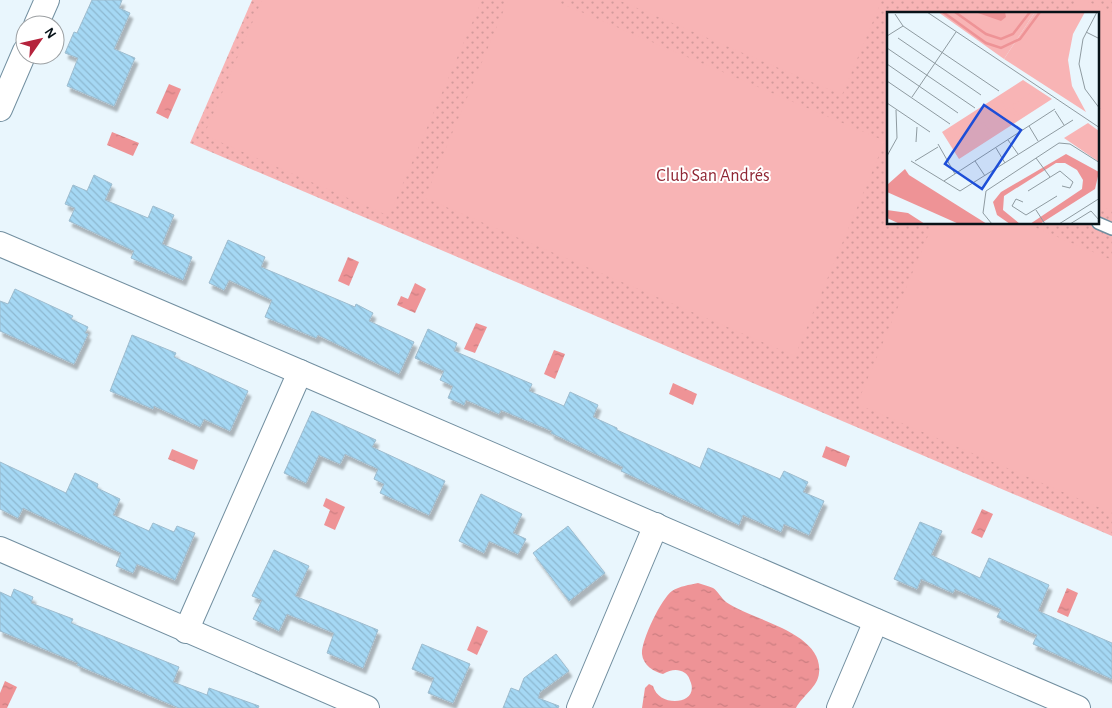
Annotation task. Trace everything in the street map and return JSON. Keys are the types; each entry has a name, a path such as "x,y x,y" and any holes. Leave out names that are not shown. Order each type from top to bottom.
{"street":[{"path":"40,15 47,0"},
{"path":"0,109 19,65"},
{"path":"0,244 1078,708"},
{"path":"186,631 300,372"},
{"path":"579,708 656,525"},
{"path":"0,549 367,708"},
{"path":"839,708 876,620"}],"lane":[{"path":"1100,224 1112,229"}],"green space":[{"name":"Club San Andrés","path":"252,0 1112,0 1112,536 190,143"},
{"path":"262,0 482,0 389,216 204,135"},
{"path":"508,0 553,0 885,141 795,356 425,198"},
{"path":"618,0 882,0 842,95"},
{"path":"1077,0 1084,0 1112,12 1112,211 1100,206 1100,12 1073,12"},
{"path":"933,225 1029,225 1112,260 1112,513 857,404"}],"water":[{"path":"169,84 181,89 168,119 156,113"},
{"path":"112,132 139,143 133,156 107,145"},
{"path":"348,257 359,262 349,286 338,281"},
{"path":"415,283 426,289 415,313 397,305 401,296 408,299"},
{"path":"476,323 487,327 475,353 464,349"},
{"path":"554,350 565,354 555,379 544,374"},
{"path":"673,383 697,394 693,405 669,394"},
{"path":"826,446 850,456 846,467 822,457"},
{"path":"172,449 198,460 194,470 168,459"},
{"path":"326,498 345,507 335,530 324,525 330,510 323,506"},
{"path":"982,509 993,514 982,538 971,533"},
{"path":"698,583 713,588 726,602 737,609 784,629 810,647 817,659 818,678 796,708 642,708 645,688 649,684 653,686 662,698 670,701 684,699 689,696 692,690 689,678 685,673 677,670 663,674 656,672 647,665 642,654 648,630 657,611 668,595 678,588"},
{"path":"1067,588 1078,593 1068,617 1057,612"},
{"path":"477,626 488,631 477,655 467,650"},
{"path":"5,681 17,687 7,708 0,708 0,693"}],"building":[{"path":"92,0 122,0 119,8 130,13 114,49 135,58 114,106 67,86 78,58 65,53 74,32 77,33"},
{"path":"94,175 112,184 105,200 148,218 153,206 174,215 162,244 192,257 183,280 131,258 134,251 69,221 75,208 65,204 73,185 87,191"},
{"path":"228,240 265,257 261,267 355,307 356,304 373,313 369,321 414,342 399,374 318,335 316,338 265,317 272,300 229,280 224,290 209,283"},
{"path":"15,289 73,316 71,319 88,327 85,333 88,334 74,364 0,331 0,301 8,304"},
{"path":"428,329 457,343 454,351 532,384 529,391 564,406 570,392 598,405 593,417 700,468 708,448 780,479 784,471 808,482 803,492 824,501 809,535 784,524 781,532 743,515 739,525 621,471 623,467 551,433 552,431 501,410 499,414 466,400 464,405 448,398 453,386 440,380 444,371 415,358"},
{"path":"132,335 176,353 174,357 248,391 230,431 204,419 200,427 154,406 153,409 110,391"},
{"path":"312,411 376,440 372,447 445,481 429,515 380,493 384,484 374,479 378,469 345,454 340,464 319,455 306,483 284,473"},
{"path":"0,462 66,493 75,473 98,484 97,488 120,499 113,515 149,531 153,523 174,532 177,526 195,533 175,580 137,564 133,573 116,566 121,553 23,508 18,518 0,509"},
{"path":"481,494 522,514 513,533 526,539 518,554 489,541 484,553 459,541"},
{"path":"920,522 942,531 931,555 980,578 989,558 1049,585 1038,611 1112,643 1112,679 1033,644 1037,635 997,617 1001,609 955,589 953,593 921,579 917,589 894,579"},
{"path":"568,526 605,573 569,601 533,553"},
{"path":"274,550 309,566 295,596 378,630 363,668 327,653 334,633 287,614 279,631 253,619 262,600 252,596"},
{"path":"14,589 33,597 31,603 73,619 71,623 179,667 173,682 207,695 209,688 259,706 258,708 179,708 0,631 0,592 11,597"},
{"path":"422,644 470,664 453,703 428,693 434,678 412,669"},
{"path":"556,654 569,671 540,692 538,698 559,706 558,708 503,708 511,688 519,691 524,678"}]}
